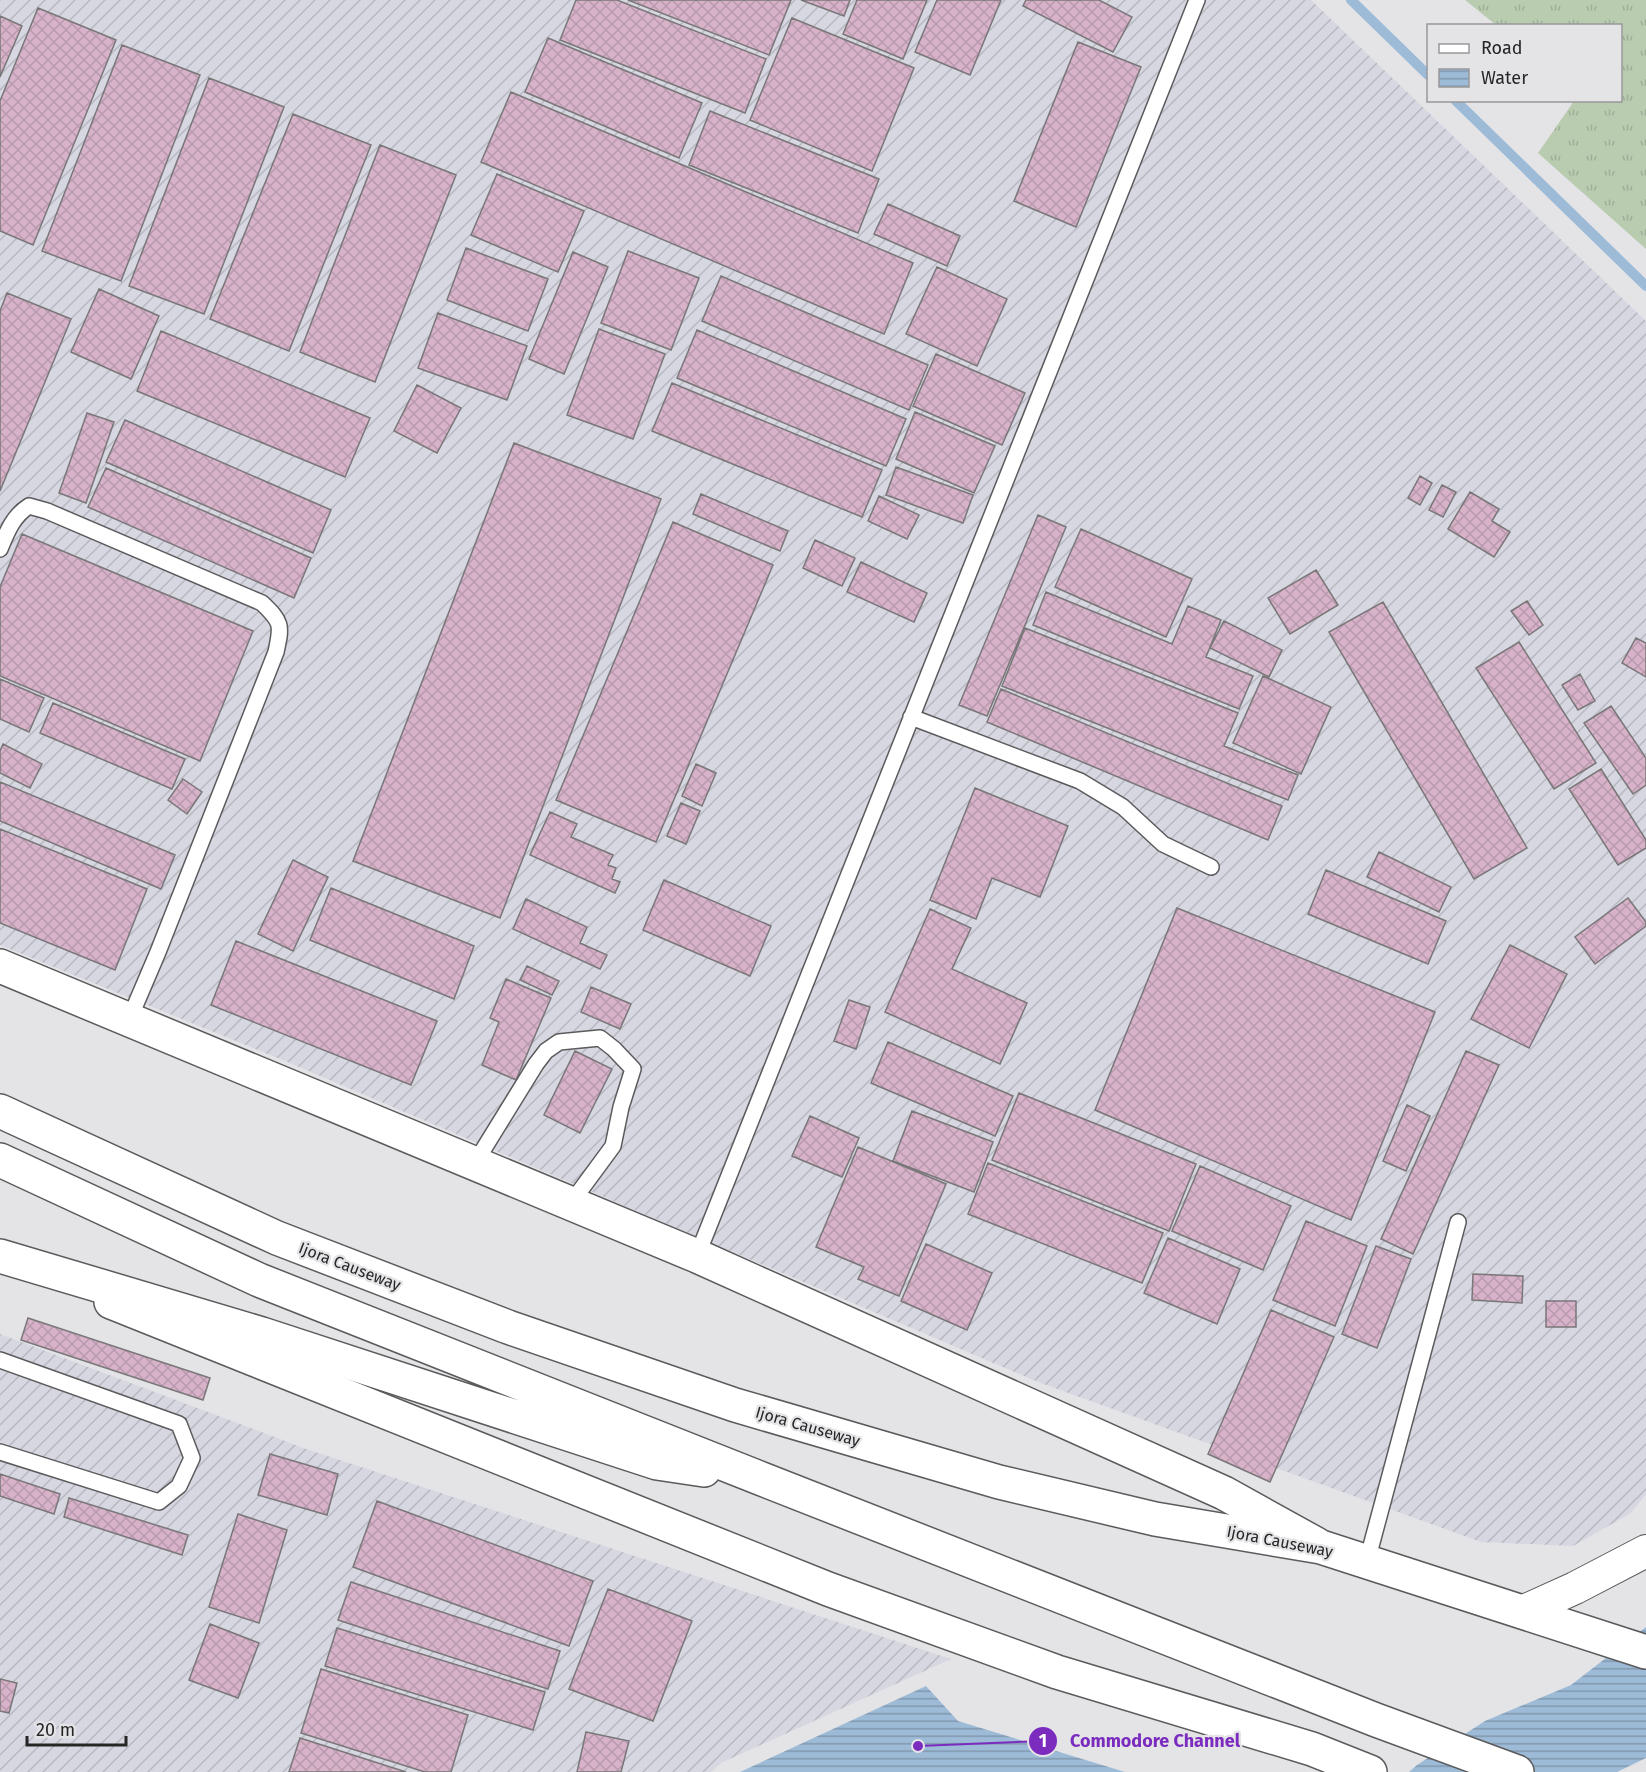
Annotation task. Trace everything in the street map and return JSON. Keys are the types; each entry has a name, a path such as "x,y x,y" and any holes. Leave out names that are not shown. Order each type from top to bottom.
{"main road":[{"path":"0,966 697,1256 1224,1493 1321,1546"},
{"name":"Ijora Causeway","path":"0,1111 277,1238 508,1328 735,1405 1010,1484 1155,1519 1321,1546 1646,1652"},
{"path":"0,1160 259,1280 1376,1720 1517,1772"},
{"path":"0,1257 262,1334 657,1463 762,1479"},
{"path":"0,1257 828,1589 1057,1672 1312,1749 1370,1772"}],"street":[{"path":"1522,1612 1575,1588 1646,1551"}],"lane":[{"path":"697,1256 1197,0"},
{"path":"0,549 7,531 19,513 29,506 38,508 262,603 274,615 281,631 276,652 163,941 129,1020"},
{"path":"911,717 1080,781 1123,807 1163,844 1211,867"},
{"path":"475,1163 546,1051 559,1042 600,1038 633,1069 621,1107 613,1146 572,1203"},
{"path":"1367,1561 1458,1222"},
{"path":"0,1360 179,1424 192,1458 178,1486 159,1502 0,1452"}],"shaded area":[{"path":"0,0 1311,0 1646,321 1646,1494 1631,1513 1573,1546 1481,1542 1038,1382 285,1061 0,945"},
{"path":"0,1334 309,1450 951,1659 721,1763 711,1772 0,1772"}],"green space":[{"path":"1465,0 1646,0 1646,249 1538,153 1573,102 1622,102 1622,24 1495,24"}],"water":[{"path":"1646,1627 1646,1758 1617,1772 1409,1772 1485,1721 1571,1685"},
{"path":"926,1686 958,1721 1125,1772 740,1772"}],"building":[{"path":"576,0 617,0 766,59 745,113 560,40"},
{"path":"628,0 791,0 769,55"},
{"path":"801,0 850,0 844,16"},
{"path":"857,0 927,0 903,59 843,34"},
{"path":"937,0 1001,0 970,75 915,52"},
{"path":"1026,0 1099,0 1132,17 1113,52 1023,6"},
{"path":"38,8 116,40 33,245 0,231 0,101"},
{"path":"0,16 22,26 0,77"},
{"path":"792,18 914,68 872,171 750,120"},
{"path":"548,38 702,103 679,158 525,92"},
{"path":"1078,42 1141,67 1076,227 1014,201"},
{"path":"122,45 200,75 121,281 42,251"},
{"path":"209,78 284,107 204,314 129,286"},
{"path":"511,92 913,263 884,334 481,162"},
{"path":"710,111 879,179 858,233 689,165"},
{"path":"293,114 371,145 289,351 210,319"},
{"path":"380,145 456,175 375,382 300,352"},
{"path":"497,174 584,211 558,272 471,235"},
{"path":"888,204 960,236 947,266 874,234"},
{"path":"466,248 548,279 528,331 447,300"},
{"path":"628,251 699,278 671,350 601,323"},
{"path":"573,252 608,267 564,374 529,359"},
{"path":"937,267 1007,299 977,366 906,334"},
{"path":"721,276 928,365 909,410 702,321"},
{"path":"99,289 159,316 131,379 71,352"},
{"path":"7,293 71,319 0,491 0,311"},
{"path":"438,313 527,346 507,400 418,368"},
{"path":"599,329 665,354 633,439 567,415"},
{"path":"697,330 906,419 886,466 677,378"},
{"path":"161,331 370,418 345,477 137,391"},
{"path":"936,354 1025,393 1002,445 913,406"},
{"path":"672,383 882,470 862,517 652,431"},
{"path":"417,385 461,408 437,453 394,431"},
{"path":"915,412 995,446 974,493 896,459"},
{"path":"87,413 114,422 86,503 59,493"},
{"path":"125,420 331,510 313,553 106,462"},
{"path":"514,443 661,499 500,918 353,861"},
{"path":"896,467 973,495 963,523 886,495"},
{"path":"106,468 311,558 294,598 88,507"},
{"path":"1420,476 1432,483 1420,505 1408,498"},
{"path":"1442,485 1456,492 1443,517 1429,510"},
{"path":"1470,492 1499,509 1492,521 1510,532 1494,557 1448,529"},
{"path":"701,494 788,531 780,551 693,514"},
{"path":"879,496 919,515 907,539 868,521"},
{"path":"1038,515 1066,527 987,716 959,705"},
{"path":"673,522 773,565 656,842 556,800"},
{"path":"1081,529 1192,579 1166,637 1055,587"},
{"path":"22,534 253,631 200,761 0,676 0,587"},
{"path":"815,540 855,558 842,586 803,568"},
{"path":"861,562 927,593 914,622 847,592"},
{"path":"1316,570 1338,605 1290,634 1268,598"},
{"path":"1046,592 1172,644 1188,606 1221,620 1206,657 1253,676 1239,709 1033,625"},
{"path":"1527,601 1543,625 1529,635 1511,611"},
{"path":"1383,602 1527,848 1474,879 1329,632"},
{"path":"1224,621 1282,650 1269,677 1210,648"},
{"path":"1025,628 1238,713 1224,746 1298,775 1288,800 1002,686"},
{"path":"1636,638 1646,643 1646,677 1622,663"},
{"path":"1519,642 1596,763 1554,789 1476,668"},
{"path":"1580,674 1595,701 1578,710 1562,685"},
{"path":"1263,676 1331,707 1301,774 1233,743"},
{"path":"0,679 44,698 29,732 0,719"},
{"path":"1001,689 1282,806 1268,840 987,722"},
{"path":"53,703 185,759 172,789 40,733"},
{"path":"1611,706 1646,758 1646,785 1633,794 1584,723"},
{"path":"3,744 42,764 30,788 0,773 0,751"},
{"path":"696,764 716,773 702,806 682,796"},
{"path":"1601,769 1646,840 1646,848 1618,865 1569,789"},
{"path":"183,779 202,792 187,814 168,800"},
{"path":"0,782 175,855 161,889 0,821"},
{"path":"975,788 1068,826 1040,897 992,878 976,919 930,900"},
{"path":"681,803 700,811 686,844 667,836"},
{"path":"550,812 577,824 571,837 613,855 608,865 616,868 612,879 620,882 615,893 530,855"},
{"path":"0,829 147,889 115,970 0,923"},
{"path":"1379,852 1451,887 1439,912 1367,877"},
{"path":"293,860 328,877 293,951 258,934"},
{"path":"1326,870 1446,921 1428,964 1308,914"},
{"path":"664,880 771,926 750,976 643,930"},
{"path":"331,888 474,946 454,999 310,940"},
{"path":"1628,898 1646,922 1646,926 1595,964 1575,937"},
{"path":"526,899 587,927 580,943 607,955 600,969 513,929"},
{"path":"1177,908 1435,1012 1351,1220 1095,1110"},
{"path":"930,909 971,928 952,969 1027,1003 1000,1064 885,1012"},
{"path":"236,941 437,1021 411,1085 211,1005"},
{"path":"1510,945 1567,974 1529,1048 1471,1019"},
{"path":"527,966 559,981 552,995 520,980"},
{"path":"506,979 551,998 516,1080 482,1065 499,1022 490,1018"},
{"path":"591,987 631,1004 620,1029 581,1012"},
{"path":"849,1000 870,1007 856,1049 834,1041"},
{"path":"888,1042 1013,1096 995,1136 871,1083"},
{"path":"575,1051 612,1069 580,1133 544,1115"},
{"path":"1466,1051 1499,1065 1413,1254 1381,1239"},
{"path":"1019,1093 1196,1164 1169,1231 992,1160"},
{"path":"1407,1105 1430,1116 1406,1171 1383,1161"},
{"path":"912,1111 993,1142 974,1192 893,1161"},
{"path":"810,1116 859,1138 842,1177 792,1156"},
{"path":"858,1147 946,1184 899,1296 858,1279 864,1267 816,1247"},
{"path":"988,1163 1163,1233 1142,1283 968,1214"},
{"path":"1200,1166 1291,1206 1263,1270 1172,1231"},
{"path":"1306,1221 1367,1246 1335,1326 1273,1300"},
{"path":"1168,1238 1240,1269 1217,1324 1144,1293"},
{"path":"926,1244 992,1273 967,1330 901,1301"},
{"path":"1376,1246 1411,1259 1377,1348 1342,1334"},
{"path":"1473,1274 1523,1276 1522,1303 1472,1300"},
{"path":"1546,1301 1576,1301 1576,1327 1546,1327"},
{"path":"1271,1310 1334,1337 1270,1482 1208,1454"},
{"path":"28,1318 210,1378 203,1400 21,1340"},
{"path":"270,1454 338,1474 327,1515 258,1495"},
{"path":"0,1474 60,1494 54,1514 0,1496"},
{"path":"69,1498 188,1535 182,1555 64,1517"},
{"path":"377,1501 593,1581 569,1646 353,1567"},
{"path":"238,1514 287,1530 259,1623 209,1607"},
{"path":"351,1582 560,1651 548,1689 338,1620"},
{"path":"608,1589 692,1621 653,1721 569,1689"},
{"path":"210,1624 259,1643 238,1698 189,1680"},
{"path":"337,1628 545,1692 533,1730 325,1666"},
{"path":"321,1669 468,1715 451,1772 425,1772 301,1733"},
{"path":"0,1679 17,1683 9,1713 0,1711"},
{"path":"586,1732 629,1741 621,1772 577,1772"},
{"path":"300,1738 406,1772 289,1772"}],"waterway":[{"path":"1351,0 1427,74"},
{"path":"1457,102 1646,286"}],"place":[{"name":"Commodore Channel","path":"918,1746"}]}
